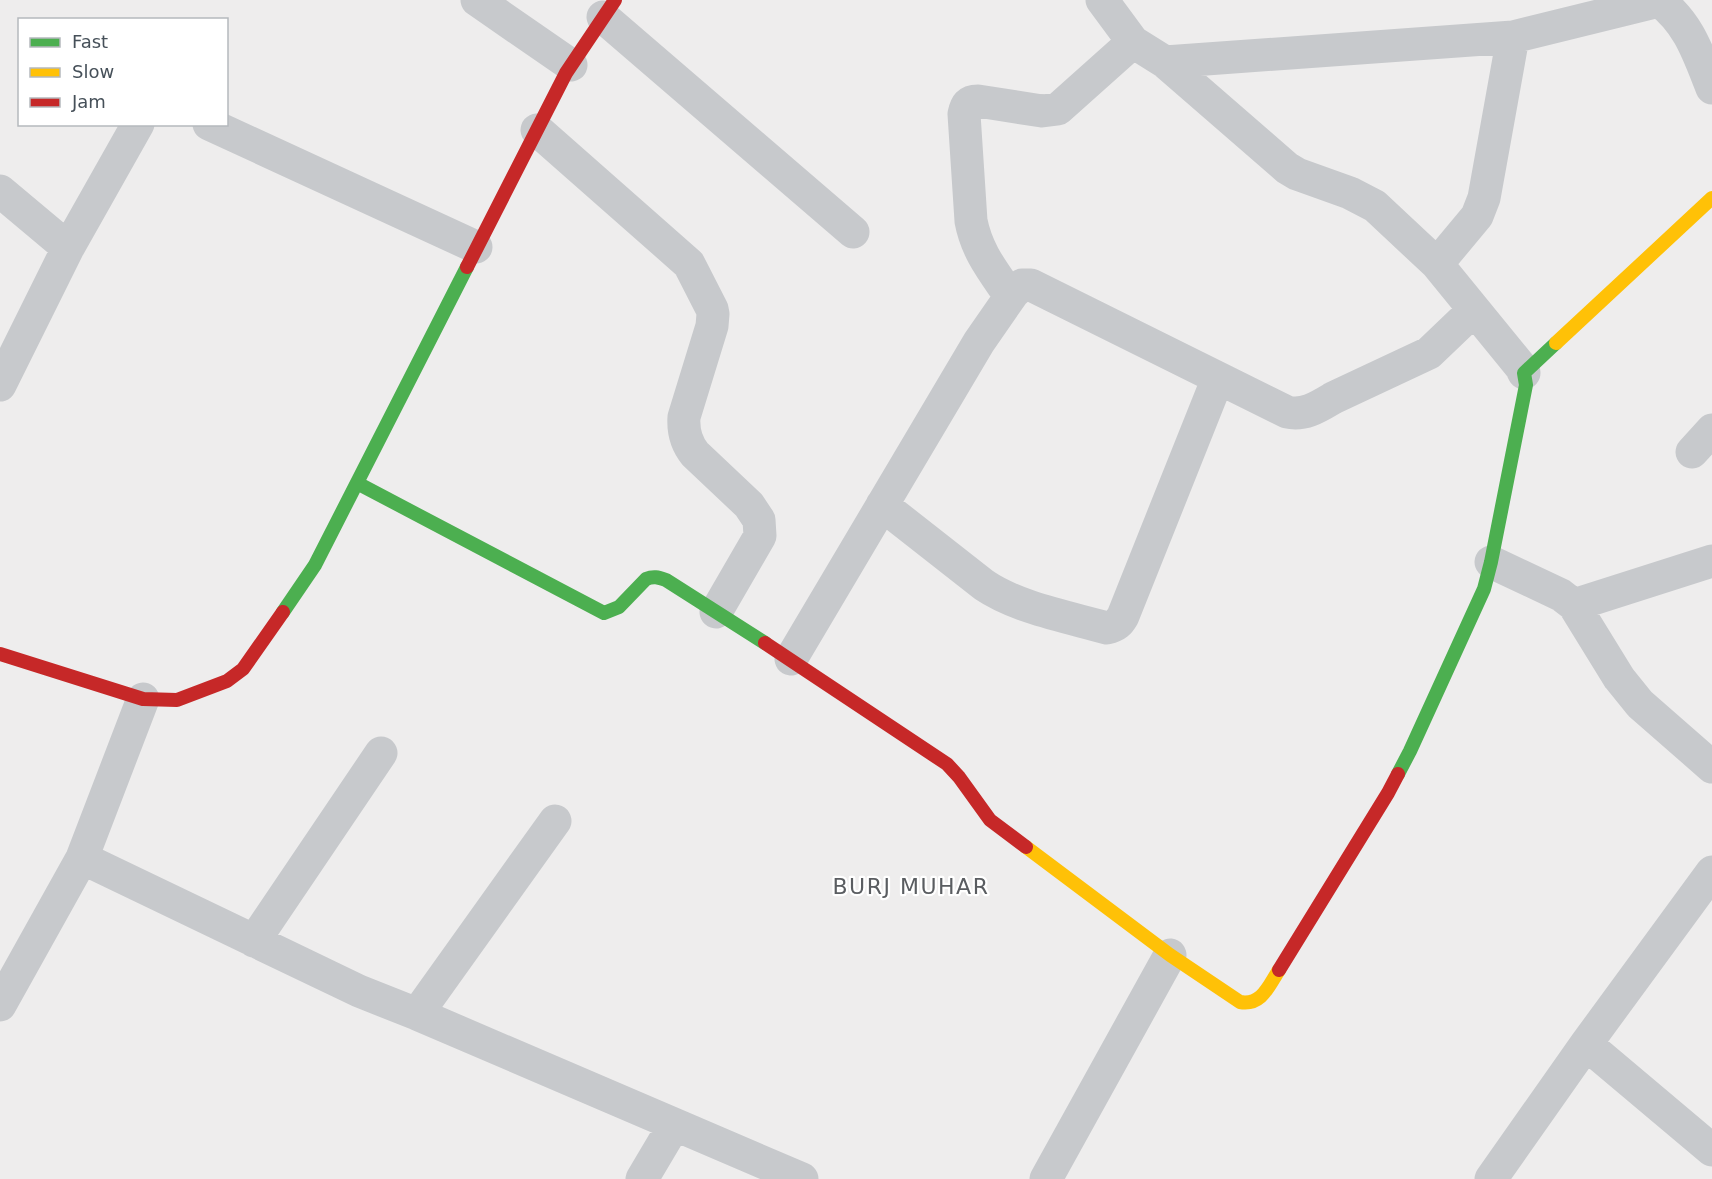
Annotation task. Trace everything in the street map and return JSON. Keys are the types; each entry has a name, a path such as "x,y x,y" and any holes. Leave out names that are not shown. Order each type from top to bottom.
{"street":[{"path":"477,0 571,65"},
{"path":"357,483 604,613 614,610 647,579 654,577 666,580 892,725 947,764 955,771 990,820 1170,955 1240,1002 1257,1001 1264,994 1393,785 1484,589 1526,385 1521,367 1437,264 1369,202 1296,174 1287,168 1165,62 1133,42 1102,0"},
{"path":"1165,62 1513,37 1658,1 1679,19 1692,38 1712,88"},
{"path":"0,654 143,699 177,700 227,681 243,669 315,565 537,129 571,65 609,8 853,232"},
{"path":"1437,264 1481,208 1513,37"},
{"path":"1010,296 974,238 964,114 966,105 978,100 1042,111 1058,109 1133,42"},
{"path":"0,385 68,248 137,126"},
{"path":"213,126 476,248"},
{"path":"537,129 687,261 713,314 684,417 683,428 689,447 755,513 759,520 760,536 716,612"},
{"path":"0,191 68,248"},
{"path":"1524,374 1712,198"},
{"path":"790,659 979,342 1010,296 1022,285 1030,285 1287,412 1297,414 1306,412 1429,353 1474,310"},
{"path":"882,505 984,585 1002,596 1107,628 1112,627 1120,622 1123,616 1218,378"},
{"path":"1574,605 1712,561"},
{"path":"1491,562 1561,595 1574,605 1631,694 1712,767"},
{"path":"0,1005 82,858 143,699"},
{"path":"254,941 381,753"},
{"path":"417,1014 555,821"},
{"path":"82,858 359,991 802,1179"},
{"path":"1491,1179 1712,872"},
{"path":"1046,1179 1170,955"},
{"path":"1586,1044 1712,1150"},
{"path":"642,1179 674,1125"}],"traffic: fast":[{"path":"283,612 315,565 467,267"},
{"path":"1398,774 1484,589 1526,385 1524,373 1556,343"},
{"path":"357,483 604,613 619,607 646,579 658,578 666,580 765,643"}],"traffic: slow":[{"path":"1556,343 1712,198"},
{"path":"1026,847 1170,955 1240,1002 1254,1001 1259,998 1279,970"}],"traffic: jam":[{"path":"467,267 566,73 615,0"},
{"path":"0,654 143,699 177,700 227,681 243,669 283,612"},
{"path":"765,643 947,764 990,820 1026,847"},
{"path":"1279,970 1398,774"}],"district":[{"name":"BURJ MUHAR","path":"911,886"}]}
